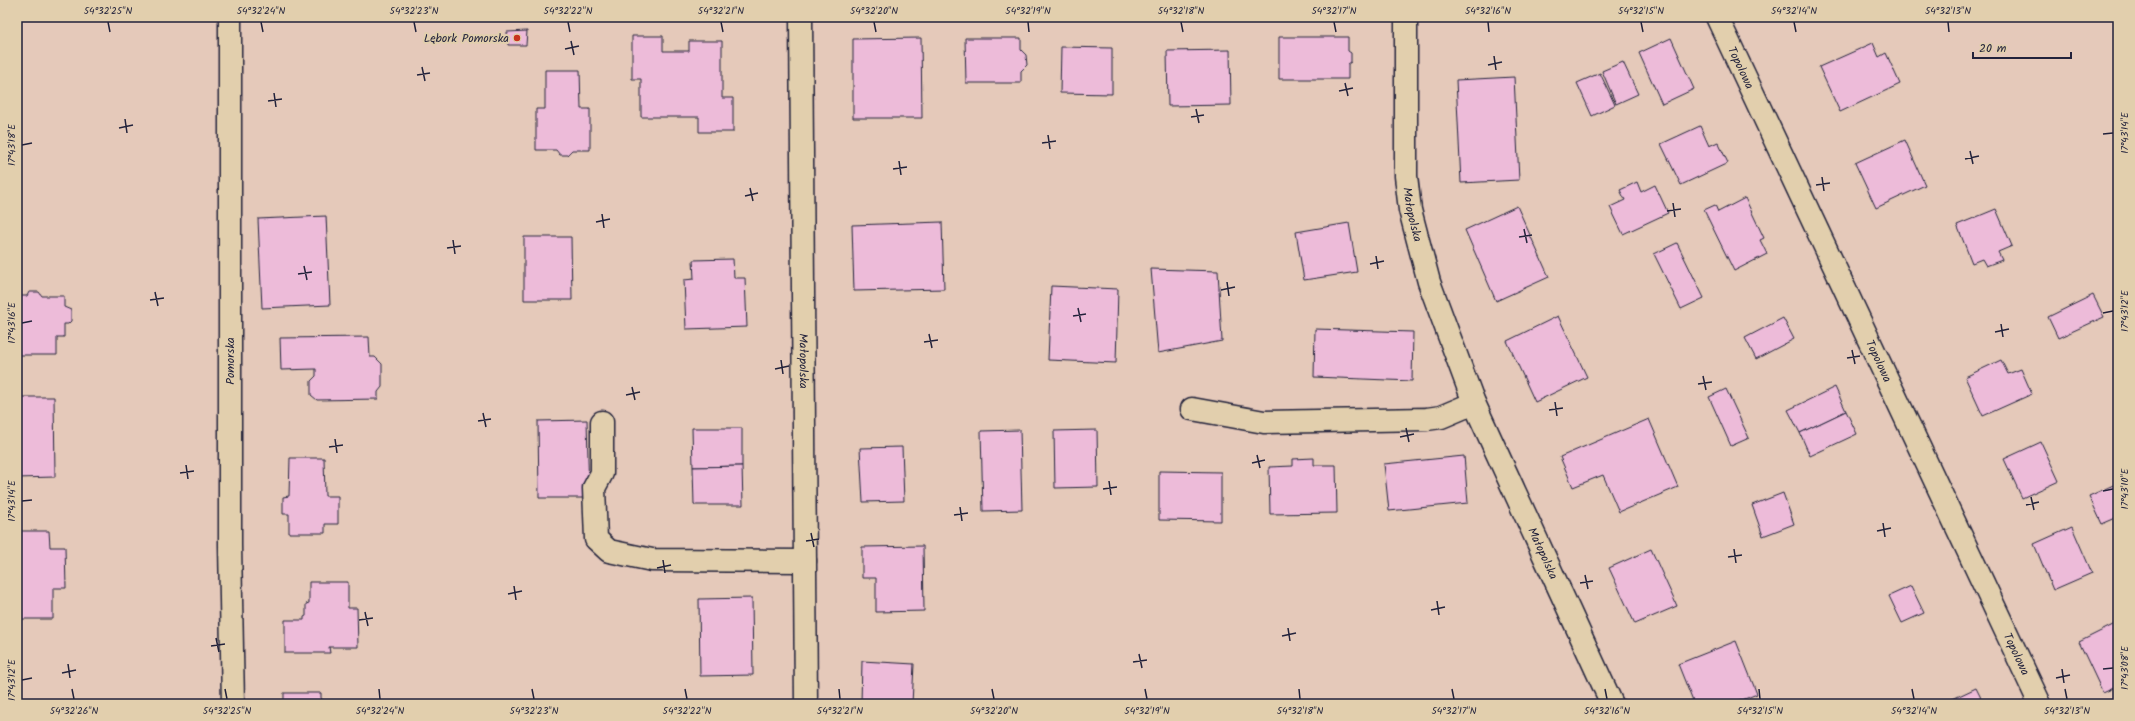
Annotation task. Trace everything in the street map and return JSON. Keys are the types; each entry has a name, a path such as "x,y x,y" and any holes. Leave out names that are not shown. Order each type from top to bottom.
{"street":[{"name":"Pomorska","path":"230,17 230,544 233,704"},
{"name":"Małopolska","path":"801,17 806,704"},
{"name":"Małopolska","path":"1406,17 1406,176 1410,210 1429,282 1474,403 1612,704"},
{"name":"Topolowa","path":"1717,17 2040,704"},
{"path":"1192,409 1264,422 1427,419 1441,417 1474,403"},
{"path":"602,422 602,473 594,488 596,539 609,551 652,560 805,561"}],"building":[{"name":"Lębork Pomorska","path":"527,31 526,45 508,45 507,32"},
{"path":"632,36 663,36 663,51 689,51 689,41 722,41 722,98 733,98 733,132 699,132 699,117 641,117 641,79 632,79"},
{"path":"1279,37 1348,37 1348,51 1351,53 1351,62 1348,64 1348,79 1279,79"},
{"path":"921,38 922,118 853,118 853,39"},
{"path":"965,38 1021,38 1021,50 1026,55 1027,65 1021,71 1021,83 966,83"},
{"path":"1671,38 1694,89 1662,104 1639,53"},
{"path":"1873,43 1879,57 1886,53 1900,84 1840,112 1819,67"},
{"path":"1061,47 1112,48 1112,94 1060,93"},
{"path":"1230,50 1231,105 1168,106 1167,51"},
{"path":"1623,62 1638,94 1616,104 1602,71"},
{"path":"545,70 580,70 581,109 590,109 590,150 572,150 567,155 560,155 556,150 536,150 536,109 545,109"},
{"path":"1600,73 1615,105 1592,116 1577,83"},
{"path":"1514,77 1519,180 1461,183 1456,80"},
{"path":"1700,126 1709,146 1718,142 1728,163 1681,185 1661,144"},
{"path":"1905,140 1925,185 1876,208 1855,163"},
{"path":"1637,182 1641,192 1655,185 1668,213 1623,234 1610,207 1625,200 1620,190"},
{"path":"1745,198 1764,238 1760,240 1767,254 1734,271 1704,210 1715,205 1718,212"},
{"path":"1517,206 1549,277 1496,301 1465,230"},
{"path":"1996,209 2012,246 1998,252 2002,260 1986,266 1982,259 1972,263 1957,225"},
{"path":"326,216 330,305 262,308 258,219"},
{"path":"942,222 944,289 854,291 852,225"},
{"path":"1349,223 1357,272 1304,280 1296,232"},
{"path":"524,237 571,237 572,300 524,300"},
{"path":"1677,243 1704,298 1681,309 1654,254"},
{"path":"733,259 734,278 745,278 747,327 686,329 684,280 694,279 693,260"},
{"path":"1151,269 1218,271 1222,341 1158,353"},
{"path":"1051,286 1118,289 1116,363 1048,360"},
{"path":"29,292 39,292 42,296 64,296 64,307 71,310 71,321 68,324 64,324 64,337 57,337 57,355 18,355 17,296 27,296"},
{"path":"2093,295 2104,317 2058,338 2048,317"},
{"path":"1558,316 1587,377 1535,402 1507,341"},
{"path":"1783,318 1794,339 1756,359 1745,338"},
{"path":"1315,329 1413,332 1412,381 1314,377"},
{"path":"369,337 370,357 375,357 382,364 382,387 378,392 378,399 317,400 311,395 311,381 316,376 316,369 281,370 280,338"},
{"path":"2001,360 2008,374 2021,369 2032,394 1983,416 1965,377"},
{"path":"1835,387 1846,411 1800,433 1788,410"},
{"path":"1726,389 1749,438 1731,446 1709,397"},
{"path":"17,397 54,397 55,477 17,478"},
{"path":"1846,411 1857,434 1810,456 1800,433"},
{"path":"1649,419 1678,487 1619,512 1603,475 1573,487 1560,457"},
{"path":"587,420 589,498 539,498 538,421"},
{"path":"692,428 742,428 742,466 693,467"},
{"path":"1020,430 1022,510 983,511 981,431"},
{"path":"1097,430 1098,487 1055,488 1054,431"},
{"path":"2041,442 2059,481 2022,498 2004,459"},
{"path":"902,447 904,501 863,502 860,448"},
{"path":"1464,456 1468,503 1389,511 1384,464"},
{"path":"290,458 324,458 325,496 338,496 338,524 325,524 325,533 289,533 289,514 283,514 283,497 289,496"},
{"path":"1314,458 1314,465 1336,465 1337,513 1270,514 1269,467 1293,466 1293,459"},
{"path":"742,466 743,505 694,505 693,467"},
{"path":"1159,471 1221,472 1221,521 1159,520"},
{"path":"2118,483 2118,517 2102,524 2089,496"},
{"path":"1783,493 1794,524 1763,536 1752,505"},
{"path":"2072,527 2092,573 2053,590 2034,544"},
{"path":"17,531 49,531 50,547 65,547 66,588 53,588 53,619 17,619"},
{"path":"923,546 924,611 876,612 876,578 862,578 862,547"},
{"path":"1651,549 1677,606 1635,624 1609,568"},
{"path":"309,582 348,582 348,608 357,608 358,647 329,647 330,653 285,653 285,620 304,620 304,617 306,616 306,604 309,603"},
{"path":"1911,586 1924,613 1902,623 1889,596"},
{"path":"752,598 753,675 700,676 699,599"},
{"path":"2115,624 2118,630 2118,686 2103,693 2079,642"},
{"path":"1736,641 1757,694 1732,704 1694,704 1678,664"},
{"path":"862,661 914,664 912,704 861,704"},
{"path":"1976,688 1984,704 1942,704"},
{"path":"284,693 321,693 321,698 327,704 284,704"}],"place":[{"name":"Lębork Pomorska","path":"517,38"}]}
